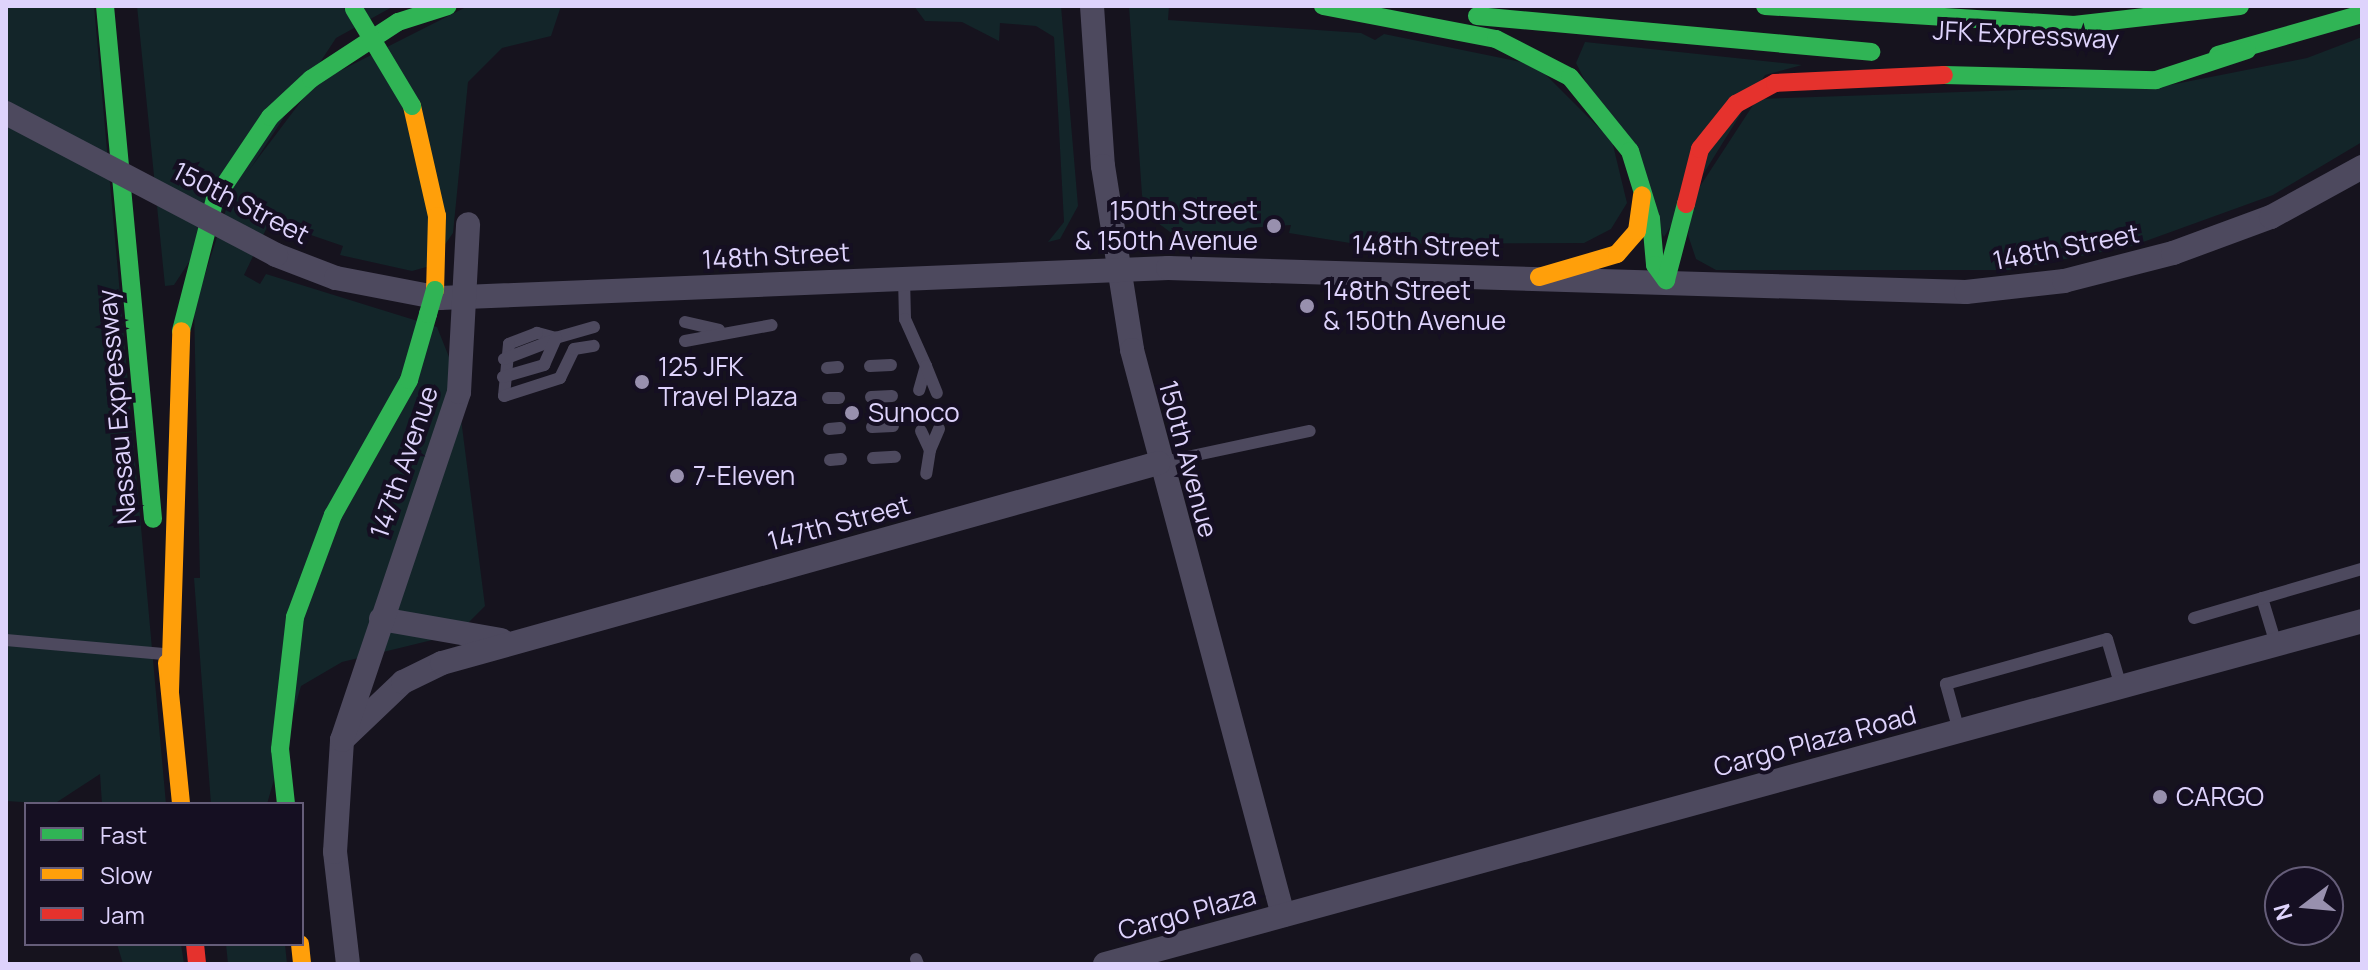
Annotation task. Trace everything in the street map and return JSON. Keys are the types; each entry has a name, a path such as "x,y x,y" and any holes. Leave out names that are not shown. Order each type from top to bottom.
{"highway":[{"name":"Nassau Expressway","path":"105,6 181,802"},
{"path":"123,6 132,295"},
{"path":"286,802 280,749 295,617 333,515 409,380 428,314 437,216 412,106 352,6"},
{"path":"170,691 181,325 215,199 270,117 311,79 398,22 448,6"},
{"path":"1323,6 1481,35 1541,57 1606,113 1641,181 1655,265 1666,280"},
{"name":"JFK Expressway","path":"1348,6 1898,54 2096,67 2247,50 2362,14"},
{"name":"JFK Expressway","path":"1765,6 2049,24 2184,17 2240,6"},
{"path":"2184,17 2213,6"},
{"path":"1666,280 1700,149 1736,104 1775,83 1884,73 2156,80 2247,50"},
{"path":"1539,277 1625,247 1641,222 1641,181"}],"street":[{"name":"150th Avenue","path":"1092,6 1118,269 1159,463 1283,915"},
{"name":"150th Street","path":"6,113 276,255 373,287 465,298"},
{"name":"148th Street","path":"465,298 1118,269 1666,280 1925,292 2064,281 2220,238 2359,170"},
{"name":"147th Avenue","path":"348,964 335,852 342,740 459,392 468,224"},
{"name":"147th Street","path":"381,619 513,641 1159,463"},
{"name":"Cargo Plaza Road","path":"1283,915 2362,621"},
{"path":"342,740 403,682 513,641"},
{"name":"Cargo Plaza","path":"1105,964 1283,915"}],"lane":[{"path":"904,278 905,319 937,393"},
{"path":"685,322 719,330 772,325"},
{"path":"594,327 504,359 504,396 560,378 574,349 594,346"},
{"path":"685,341 706,340 719,330"},
{"path":"503,377 544,365 556,338"},
{"path":"870,366 891,365"},
{"path":"919,390 926,366"},
{"path":"871,397 892,396"},
{"path":"872,427 893,426"},
{"path":"926,474 930,450 939,429"},
{"path":"921,431 930,450"},
{"name":"147th Street","path":"1159,463 1310,431"},
{"path":"873,458 895,457"},
{"path":"2194,618 2362,569"},
{"path":"2262,598 2276,644"},
{"path":"1959,731 1946,684 2107,639 2121,687"},
{"path":"6,640 166,655"}],"shaded area":[{"path":"6,6 94,6 166,802 102,802 100,774 57,802 6,801"},
{"path":"137,6 394,6 336,38 174,285 165,286"},
{"path":"468,6 561,6 551,36 502,48 468,82 453,233 430,266 412,271 340,255 343,246 270,221 244,275 260,284 266,274 437,327 455,372 485,606 457,634 342,662 301,686 268,802 211,802 194,578 200,578 194,308 231,194 314,84"},
{"path":"914,6 1061,6 1078,206 1060,239 1048,242 1064,222 1054,37 1036,26 1000,23 999,41 962,22 925,21"},
{"path":"1129,6 1169,6 1168,20 1361,33 1375,40 1384,34 1536,65 1612,141 1627,203 1611,229 1584,243 1356,244 1289,233 1291,225 1248,228 1223,243 1172,241 1177,237 1147,215 1142,195"},
{"path":"2362,37 2362,142 2273,195 2132,246 2009,270 1716,270 1696,259 1688,235 1695,194 1757,99 2170,85 2307,58"},
{"path":"1585,42 1802,65 1765,75 1664,237 1576,63"},
{"path":"118,946 181,946 184,964 123,964"},
{"path":"226,946 285,946 287,964 228,964"}],"traffic: fast":[{"path":"105,6 153,519"},
{"path":"181,331 215,199 270,117 311,79 398,22 448,6"},
{"path":"1323,6 1496,39 1570,77 1630,151 1651,219 1655,265 1666,280 1686,204"},
{"path":"1765,6 2074,25 2240,6"},
{"path":"354,9 412,106"},
{"path":"2218,55 2362,14"},
{"path":"1477,16 1871,52"},
{"path":"1944,75 2156,80 2247,50"},
{"path":"428,314 435,290"},
{"path":"286,802 280,749 295,617 333,515 409,380 428,314"}],"traffic: slow":[{"path":"412,106 437,216 435,290"},
{"path":"1539,277 1617,254 1637,231 1642,195"},
{"path":"170,691 181,331"},
{"path":"167,663 181,802"},
{"path":"300,946 302,964"}],"traffic: jam":[{"path":"1686,204 1700,149 1736,104 1775,83 1944,75"},
{"path":"195,946 197,964"}],"place":[{"name":"150th Street & 150th Avenue","path":"1274,226"},
{"name":"148th Street & 150th Avenue","path":"1307,306"},
{"name":"125 JFK Travel Plaza","path":"642,382"},
{"name":"Sunoco","path":"852,413"},
{"name":"7-Eleven","path":"677,476"},
{"name":"CARGO","path":"2160,797"}]}
